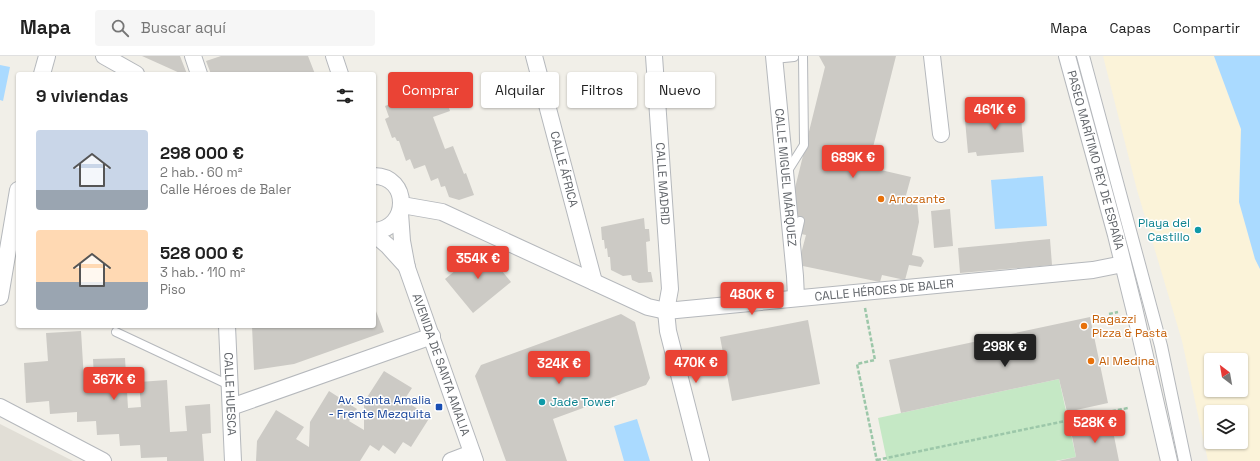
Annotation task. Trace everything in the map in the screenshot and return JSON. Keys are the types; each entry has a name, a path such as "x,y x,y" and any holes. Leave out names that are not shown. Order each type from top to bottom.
{"street":[{"path":"43,72 47,56"},
{"path":"104,56 132,72"},
{"path":"193,56 198,72"},
{"path":"334,56 339,72"},
{"name":"CALLE ÁFRICA","path":"534,56 594,282"},
{"name":"CALLE MADRID","path":"654,56 670,289 666,311 668,331 701,461"},
{"path":"932,56 941,134"},
{"name":"PASEO MARÍTIMO REY DE ESPAÑA","path":"1067,56 1123,264 1146,357 1169,461"},
{"path":"1083,56 1161,346 1185,461"},
{"name":"CALLE MIGUEL MÁRQUEZ","path":"774,58 796,298"},
{"name":"AVENIDA DE SANTA AMALIA","path":"376,176 385,178 392,182 398,189 401,197 402,241 407,268 474,457"},
{"path":"0,297 16,202"},
{"path":"376,232 388,227 395,221 401,209"},
{"name":"CALLE HÉROES DE BALER","path":"401,209 442,212 648,306 666,311 1093,270 1123,264"},
{"name":"AVENIDA DE SANTA AMALIA","path":"376,235 407,268"},
{"name":"CALLE HUESCA","path":"227,328 233,461"},
{"path":"231,407 432,336"},
{"path":"0,407 103,461"},
{"path":"451,461 474,457"}],"lane":[{"path":"785,174 804,145 803,56"},
{"path":"774,58 794,57"},
{"path":"792,249 800,221"},
{"path":"116,332 229,385"}],"path":[{"path":"862,292 875,360 857,364 878,461 1128,408"}],"shaded area":[{"path":"0,424 73,461 0,461"}],"green space":[{"path":"1059,379 1076,457 1055,461 887,461 878,418"}],"sand":[{"name":"Playa del Castillo","path":"1103,56 1214,56 1241,129 1239,202 1255,259 1260,269 1260,461 1208,461 1205,449 1248,449 1248,405 1204,405 1204,443 1182,341 1137,190"}],"water":[{"path":"1214,56 1260,56 1260,269 1255,259 1239,202 1241,129"},
{"path":"0,65 10,67 3,101 0,100"},
{"path":"1043,176 1047,226 995,229 991,180"},
{"path":"637,419 650,461 624,461 614,426"}],"building":[{"path":"142,56 180,56 186,72 178,72"},
{"path":"221,56 308,56 314,72 210,72 206,61"},
{"path":"819,56 896,56 868,167 911,177 905,199 917,201 919,222 912,255 921,257 924,261 921,267 909,265 905,280 882,275 880,282 798,265 806,235 801,234 804,222 794,219 792,200 825,67"},
{"path":"388,105 388,108 449,108 450,111 433,117 445,149 453,146 464,174 466,173 474,195 459,200 449,197 445,186 441,187 438,178 431,181 425,165 414,169 410,159 406,161 399,141 397,141 395,137 392,138 385,119 389,117 385,106"},
{"path":"1020,105 1024,152 977,156 976,152 968,153 965,120 973,119 972,110"},
{"path":"950,209 953,246 934,248 931,211"},
{"path":"644,218 645,229 649,229 650,241 646,242 648,272 651,272 653,282 639,283 632,280 631,275 623,276 611,270 610,257 608,257 607,248 605,249 604,240 602,240 601,227"},
{"path":"1050,239 1052,265 960,273 958,248"},
{"path":"483,248 511,282 473,313 445,279"},
{"path":"376,311 384,332 294,364 254,370 252,328 376,328"},
{"name":"Jade Tower","path":"621,314 635,322 650,378 646,385 553,419 567,461 506,461 475,376 481,365"},
{"path":"1090,317 1108,403 1067,412 1059,379 901,413 889,360"},
{"path":"808,320 820,384 732,401 720,337"},
{"path":"81,331 84,380 94,379 93,359 125,358 128,408 141,407 139,382 167,380 170,432 187,431 185,406 210,404 211,433 202,434 204,461 167,461 167,457 141,458 140,445 120,446 119,434 97,435 96,421 77,422 77,412 50,414 49,401 26,403 24,363 48,361 46,333"},
{"path":"384,371 412,388 404,400 430,417 411,447 403,442 395,454 383,445 379,451 370,445 360,461 256,461 257,441 276,410 304,427 296,439 309,447 310,422 329,391 357,409 349,421 364,430 364,402"},
{"path":"1111,421 1119,461 1058,461 1076,457 1071,431"}],"place":[{"name":"Arrozante","path":"881,199"},
{"name":"Playa del Castillo","path":"1198,230"},
{"name":"Ragazzi Pizza & Pasta","path":"1084,326"},
{"name":"Al Medina","path":"1091,361"},
{"name":"Jade Tower","path":"542,402"},
{"name":"Av. Santa Amalia - Frente Mezquita","path":"439,407"}]}
